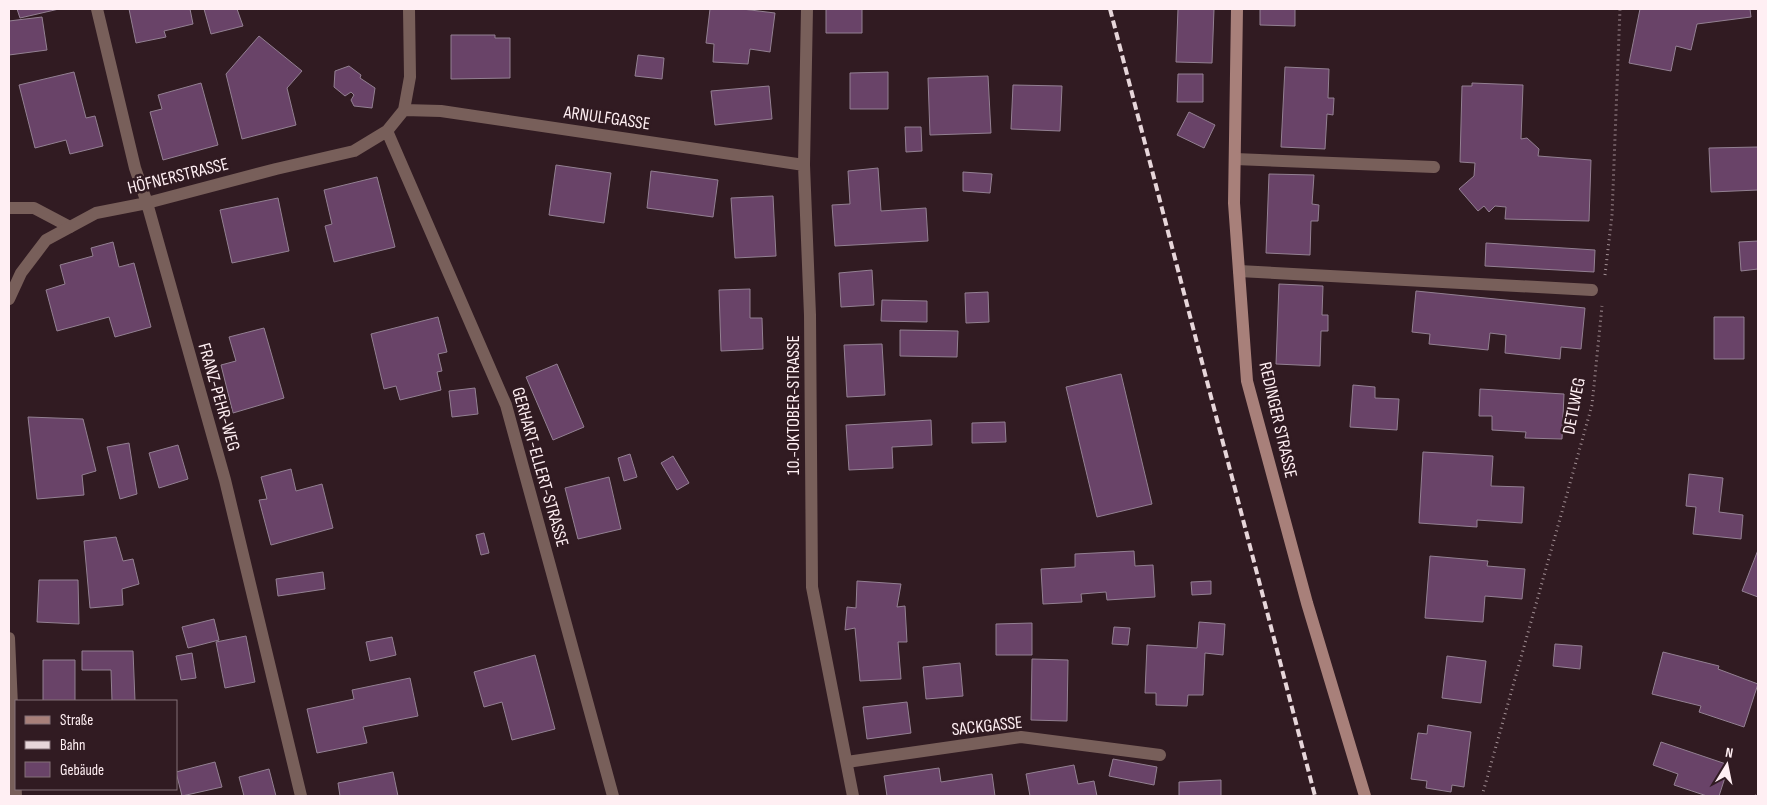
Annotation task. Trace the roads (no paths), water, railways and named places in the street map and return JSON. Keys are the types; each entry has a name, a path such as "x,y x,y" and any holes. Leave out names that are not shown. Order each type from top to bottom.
{"main road":[{"name":"REDINGER STRASSE","path":"1237,9 1234,203 1247,382 1307,603 1365,796"}],"street":[{"name":"FRANZ-PEHR-WEG","path":"98,9 135,168 147,203 225,480 301,796"},
{"path":"404,110 410,78 409,9"},
{"name":"10.-OKTOBER-STRASSE","path":"807,9 804,165 810,314 812,587 853,796"},
{"name":"HÖFNERSTRASSE","path":"9,299 21,273 46,240 96,213 147,203 276,168 354,151 387,131 404,110"},
{"name":"ARNULFGASSE","path":"404,110 440,111 804,165"},
{"name":"GERHART-ELLERT-STRASSE","path":"387,131 506,405 613,796"},
{"path":"1234,159 1434,167"},
{"path":"9,208 34,208 70,227"},
{"path":"1239,271 1592,290"},
{"path":"9,638 15,773"},
{"name":"SACKGASSE","path":"847,762 1021,737 1160,755"}],"railway":[{"path":"1110,9 1315,796"}]}
